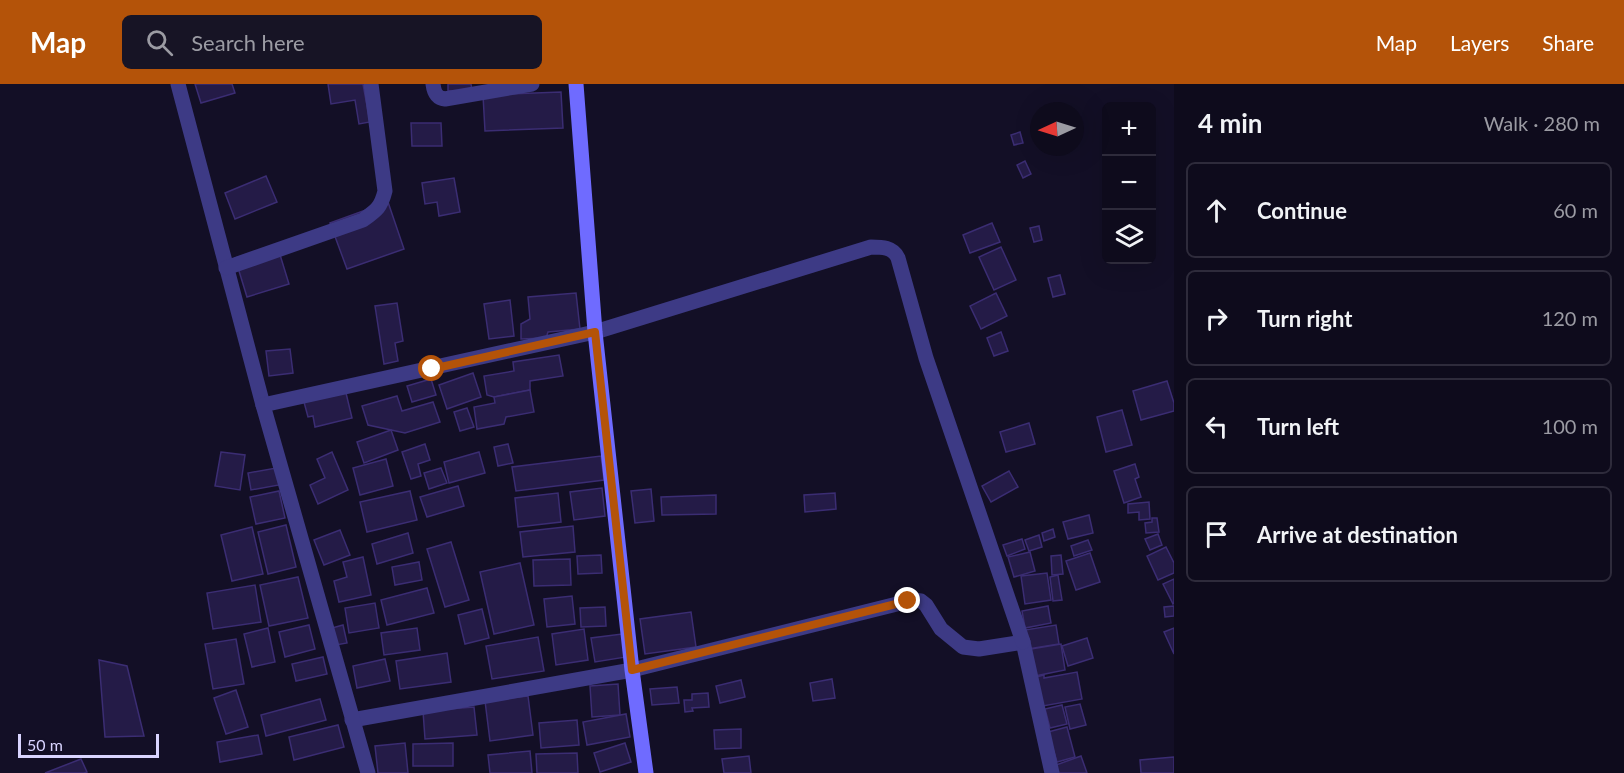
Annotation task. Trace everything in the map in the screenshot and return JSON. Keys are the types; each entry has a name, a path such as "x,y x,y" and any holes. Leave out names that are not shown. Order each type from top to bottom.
{"street":[{"path":"178,84 263,405 368,773"},
{"path":"226,268 363,220 382,203 385,191 371,84"},
{"path":"433,84 438,98 445,99 532,84"},
{"path":"576,84 595,332 632,670 646,773"},
{"path":"263,405 595,332 872,247 882,247 896,253 926,358 1023,642 1052,773"},
{"path":"352,720 632,670 913,600 926,606 941,629 963,647 979,649 1023,642"}],"building":[{"path":"195,84 232,84 235,93 201,103"},
{"path":"328,84 363,84 370,122 359,124 355,100 331,104"},
{"path":"448,84 471,84 472,91 448,91"},
{"path":"561,92 563,128 485,131 483,95"},
{"path":"411,123 441,123 442,146 412,146"},
{"path":"1020,132 1023,143 1014,145 1011,135"},
{"path":"1025,161 1031,174 1023,178 1017,165"},
{"path":"266,176 277,202 235,219 225,193"},
{"path":"454,178 460,212 439,216 437,202 425,204 422,183"},
{"path":"388,202 404,249 347,269 330,223"},
{"path":"992,223 1000,242 970,253 963,235"},
{"path":"1039,226 1042,240 1034,242 1030,228"},
{"path":"277,245 289,284 247,297 235,258"},
{"path":"1001,247 1016,280 994,290 979,257"},
{"path":"1060,275 1065,294 1053,297 1048,278"},
{"path":"576,293 580,329 548,332 546,338 521,339 521,324 530,319 528,297"},
{"path":"996,293 1007,316 981,329 970,306"},
{"path":"510,300 514,336 489,339 484,304"},
{"path":"397,303 403,341 395,343 398,361 384,364 375,306"},
{"path":"1001,332 1008,351 994,356 987,338"},
{"path":"290,349 293,373 269,376 266,351"},
{"path":"559,355 563,376 530,381 530,390 494,397 487,395 484,376 514,371 513,362"},
{"path":"473,373 481,397 447,409 439,385"},
{"path":"431,379 436,395 412,402 407,386"},
{"path":"1167,381 1174,403 1174,411 1141,420 1133,391"},
{"path":"530,390 534,412 506,417 504,424 477,429 474,407 495,403 494,397"},
{"path":"346,393 352,418 315,427 313,416 308,417 304,402"},
{"path":"397,396 402,411 433,402 440,422 405,433 368,425 362,406"},
{"path":"467,408 474,427 460,431 454,412"},
{"path":"1122,410 1132,445 1106,452 1097,417"},
{"path":"1029,423 1035,444 1006,452 1000,432"},
{"path":"391,430 398,450 364,463 357,442"},
{"path":"425,444 430,460 418,464 421,476 411,479 402,452"},
{"path":"508,444 513,463 498,466 494,447"},
{"path":"221,452 245,455 240,490 215,486"},
{"path":"332,452 348,490 318,504 310,485 325,478 317,459"},
{"path":"479,452 485,473 449,483 444,462"},
{"path":"601,456 604,480 516,491 512,467"},
{"path":"386,459 393,486 360,495 353,468"},
{"path":"1135,464 1139,477 1135,479 1141,497 1124,503 1114,471"},
{"path":"276,468 279,485 251,490 248,473"},
{"path":"441,468 447,483 429,489 424,473"},
{"path":"1009,471 1018,487 991,502 982,486"},
{"path":"458,486 464,506 427,517 420,497"},
{"path":"602,488 605,516 574,520 570,492"},
{"path":"651,489 654,521 635,523 631,491"},
{"path":"279,491 285,518 256,524 250,497"},
{"path":"410,491 417,520 367,532 360,502"},
{"path":"558,493 561,522 518,527 515,498"},
{"path":"835,493 836,509 805,512 804,495"},
{"path":"716,495 716,514 662,515 661,497"},
{"path":"1149,502 1150,519 1139,520 1139,512 1128,513 1128,504"},
{"path":"1089,515 1093,533 1068,539 1063,522"},
{"path":"1152,518 1157,518 1159,532 1146,533 1145,523 1152,522"},
{"path":"286,525 296,567 268,574 258,532"},
{"path":"573,526 575,552 523,557 520,532"},
{"path":"252,527 263,574 232,581 221,535"},
{"path":"1053,529 1055,537 1044,541 1042,533"},
{"path":"340,530 350,555 324,565 314,540"},
{"path":"408,533 413,553 377,564 372,544"},
{"path":"1158,534 1162,545 1150,550 1145,539"},
{"path":"1039,535 1042,547 1029,551 1025,540"},
{"path":"1022,539 1025,549 1007,556 1003,545"},
{"path":"1088,540 1092,550 1074,556 1071,546"},
{"path":"451,542 469,600 445,607 427,549"},
{"path":"1166,547 1174,563 1174,573 1158,580 1147,556"},
{"path":"1030,552 1035,571 1014,577 1008,557"},
{"path":"1090,553 1100,582 1076,590 1066,561"},
{"path":"601,555 602,573 578,574 577,556"},
{"path":"1061,555 1063,574 1052,575 1051,556"},
{"path":"363,557 371,595 339,602 334,581 347,577 343,562"},
{"path":"570,559 571,585 534,586 533,560"},
{"path":"419,562 422,580 395,585 392,567"},
{"path":"520,563 534,625 494,634 480,572"},
{"path":"1047,573 1051,600 1025,604 1021,576"},
{"path":"1058,575 1062,600 1053,601 1050,577"},
{"path":"298,577 308,618 269,626 260,585"},
{"path":"1174,579 1174,603 1173,604 1163,584"},
{"path":"255,585 261,622 213,629 207,593"},
{"path":"427,588 434,613 387,625 381,600"},
{"path":"572,596 575,624 547,627 544,599"},
{"path":"375,603 379,628 349,633 345,608"},
{"path":"1048,606 1051,623 1025,628 1022,611"},
{"path":"1174,606 1174,616 1165,617 1164,607"},
{"path":"605,607 606,626 581,627 580,608"},
{"path":"482,609 489,638 465,644 458,615"},
{"path":"691,612 696,647 645,654 640,619"},
{"path":"309,625 315,649 285,657 279,632"},
{"path":"343,625 347,643 336,645 332,628"},
{"path":"1056,625 1059,644 1028,649 1025,630"},
{"path":"268,628 275,662 252,667 244,634"},
{"path":"417,628 420,650 384,655 381,633"},
{"path":"1174,628 1174,654 1164,632"},
{"path":"584,629 588,660 556,665 552,634"},
{"path":"622,634 626,657 595,662 591,638"},
{"path":"538,637 544,671 492,679 486,646"},
{"path":"1087,638 1093,658 1068,666 1062,646"},
{"path":"236,639 244,684 213,689 205,644"},
{"path":"1061,644 1065,670 1035,676 1031,649"},
{"path":"447,653 451,682 400,689 396,661"},
{"path":"323,657 327,674 296,681 292,664"},
{"path":"385,659 390,681 357,688 353,666"},
{"path":"99,660 127,666 144,736 105,737"},
{"path":"1077,672 1082,699 1043,706 1036,677 1044,675 1044,678"},
{"path":"832,679 835,698 813,701 810,683"},
{"path":"741,680 745,697 720,703 716,686"},
{"path":"618,684 620,715 592,717 590,686"},
{"path":"677,687 679,703 652,705 650,689"},
{"path":"236,690 248,727 226,734 214,698"},
{"path":"708,693 709,707 692,708 693,711 685,712 684,700 692,700 692,694"},
{"path":"528,696 533,735 490,741 485,701"},
{"path":"320,699 326,720 266,736 261,715"},
{"path":"1080,704 1086,725 1070,729 1065,707"},
{"path":"1062,705 1067,724 1050,728 1045,709"},
{"path":"474,707 477,735 425,739 423,711"},
{"path":"626,714 630,737 587,745 583,722"},
{"path":"577,720 579,745 541,748 539,723"},
{"path":"338,725 344,747 294,760 289,737"},
{"path":"1067,727 1075,757 1057,762 1048,732"},
{"path":"741,729 741,748 715,749 714,730"},
{"path":"258,735 262,754 220,762 217,742"},
{"path":"405,743 408,773 378,773 375,746"},
{"path":"453,743 453,766 413,766 413,744"},
{"path":"625,743 631,762 600,772 594,753"},
{"path":"530,751 532,773 490,773 488,755"},
{"path":"577,753 578,773 537,773 536,754"},
{"path":"749,756 751,773 724,773 722,759"},
{"path":"1081,756 1087,773 1059,773 1056,765"},
{"path":"1174,757 1174,773 1141,773 1140,760"},
{"path":"81,759 87,772 45,773"}],"route":[{"path":"432,369 595,332 632,670 908,601"}]}
